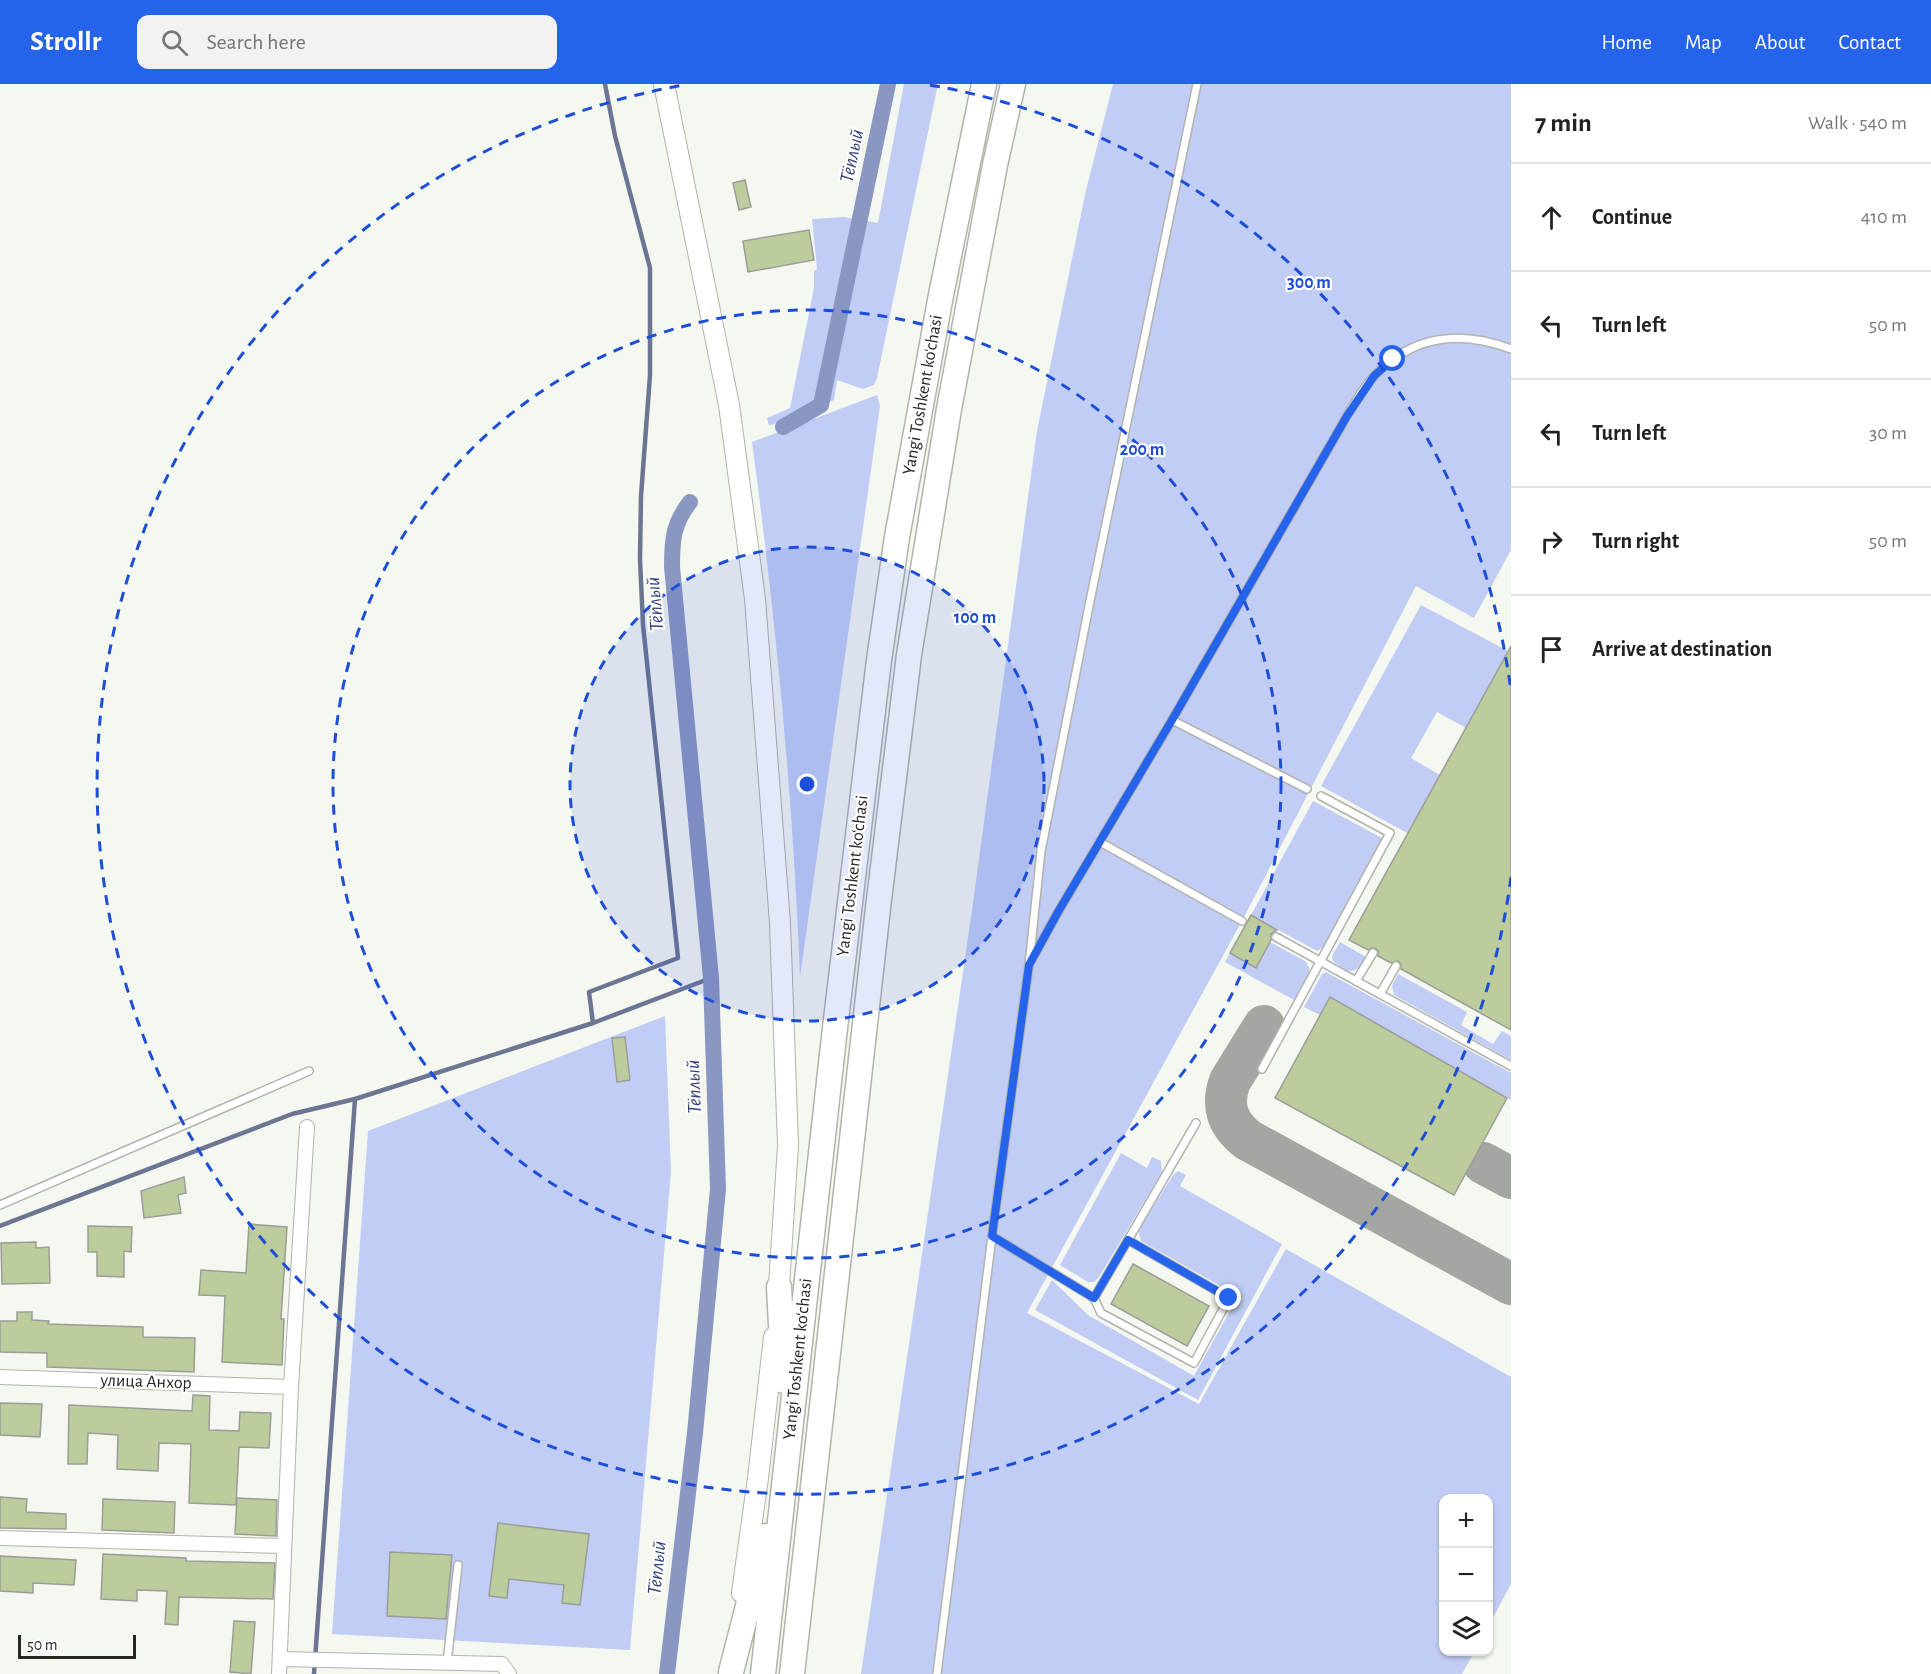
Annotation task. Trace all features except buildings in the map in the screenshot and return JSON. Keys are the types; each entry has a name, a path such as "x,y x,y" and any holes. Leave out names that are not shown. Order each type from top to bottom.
{"highway":[{"name":"Yangi Toshkent ko‘chasi","path":"763,1674 863,783 879,660 897,537 936,317 984,84"},
{"name":"Yangi Toshkent ko‘chasi","path":"792,1674 878,908 909,655 949,409 995,165 1013,84"},
{"path":"730,1673 788,1450 779,1287"}],"main road":[{"path":"664,84 729,405 755,599 780,923 788,1145 779,1287 759,1478 730,1673"}],"street":[{"path":"279,1674 291,1387 307,1127"},
{"name":"улица Анхор","path":"0,1377 291,1387"},
{"path":"0,1538 284,1546"},
{"path":"280,1659 502,1664 509,1674"}],"lane":[{"path":"937,1674 992,1236 1029,965 1041,851 1090,601 1197,84"},
{"path":"1029,965 1347,416 1374,376 1393,359 1414,347 1437,339 1458,337 1481,339 1511,349"},
{"path":"1172,720 1306,789"},
{"path":"1262,1069 1390,833 1321,796"},
{"path":"1100,842 1242,921"},
{"path":"1276,937 1511,1066"},
{"path":"1356,981 1373,953"},
{"path":"1380,994 1396,966"},
{"path":"0,1205 309,1071"},
{"path":"1094,1298 1196,1123"},
{"path":"992,1236 1094,1298 1101,1313 1194,1363 1229,1298 1128,1240"},
{"path":"447,1663 458,1565"}],"shaded area":[{"path":"904,84 938,84 877,378 874,385 863,389 837,380 834,400 769,426 767,418 790,408 814,288 814,271 817,269 812,219 844,217 878,223"},
{"path":"1113,84 1511,84 1511,550 1474,618 1416,586 1242,921 1027,1313 1199,1404 1286,1249 1511,1377 1511,1584 1493,1618 1493,1494 1439,1494 1439,1656 1472,1656 1462,1674 861,1674 973,903 1037,431 1086,190"},
{"path":"877,395 880,406 800,977 793,842 782,709 769,576 752,442"},
{"path":"1421,605 1508,651 1466,728 1437,712 1411,758 1440,775 1407,833 1321,786"},
{"path":"1313,801 1382,838 1323,947 1317,951 1251,915"},
{"path":"1270,942 1305,961 1309,967 1309,973 1294,1000 1225,962 1230,953 1256,968"},
{"path":"1340,942 1366,957 1355,970 1347,970 1333,961 1332,956"},
{"path":"1326,972 1511,1073 1511,1100 1330,997 1320,1015 1304,1007 1322,974"},
{"path":"1398,974 1467,1012 1461,1025 1493,1044 1502,1031 1511,1036 1511,1060 1394,995 1392,986"},
{"path":"665,1016 671,1172 630,1650 332,1634 368,1131"},
{"path":"1121,1153 1147,1168 1152,1157 1161,1161 1162,1172 1099,1277 1094,1282 1088,1282 1060,1265"},
{"path":"1178,1171 1186,1175 1180,1186 1282,1244 1198,1400 1035,1310 1052,1280 1088,1315 1194,1376 1238,1296 1141,1241 1138,1231 1173,1175"}],"waterway":[{"path":"0,1226 292,1114 355,1099 593,1023 589,992 678,958 643,625 640,559 641,496 650,375 650,268 615,136 605,84"},
{"name":"Тёплый","path":"783,427 821,405 888,84"},
{"name":"Тёплый","path":"667,1674 695,1433 718,1189 711,978 672,567 672,549 677,525 690,502"},
{"path":"593,1023 711,978"},
{"path":"314,1674 355,1099"}],"taxiway":[{"path":"1264,1026 1230,1081 1227,1090 1228,1114 1241,1134 1248,1140 1511,1284"},
{"path":"1483,1163 1511,1178"}],"route":[{"path":"1229,1298 1128,1240 1094,1298 992,1236 1029,965 1347,416 1374,376 1393,359"}]}
